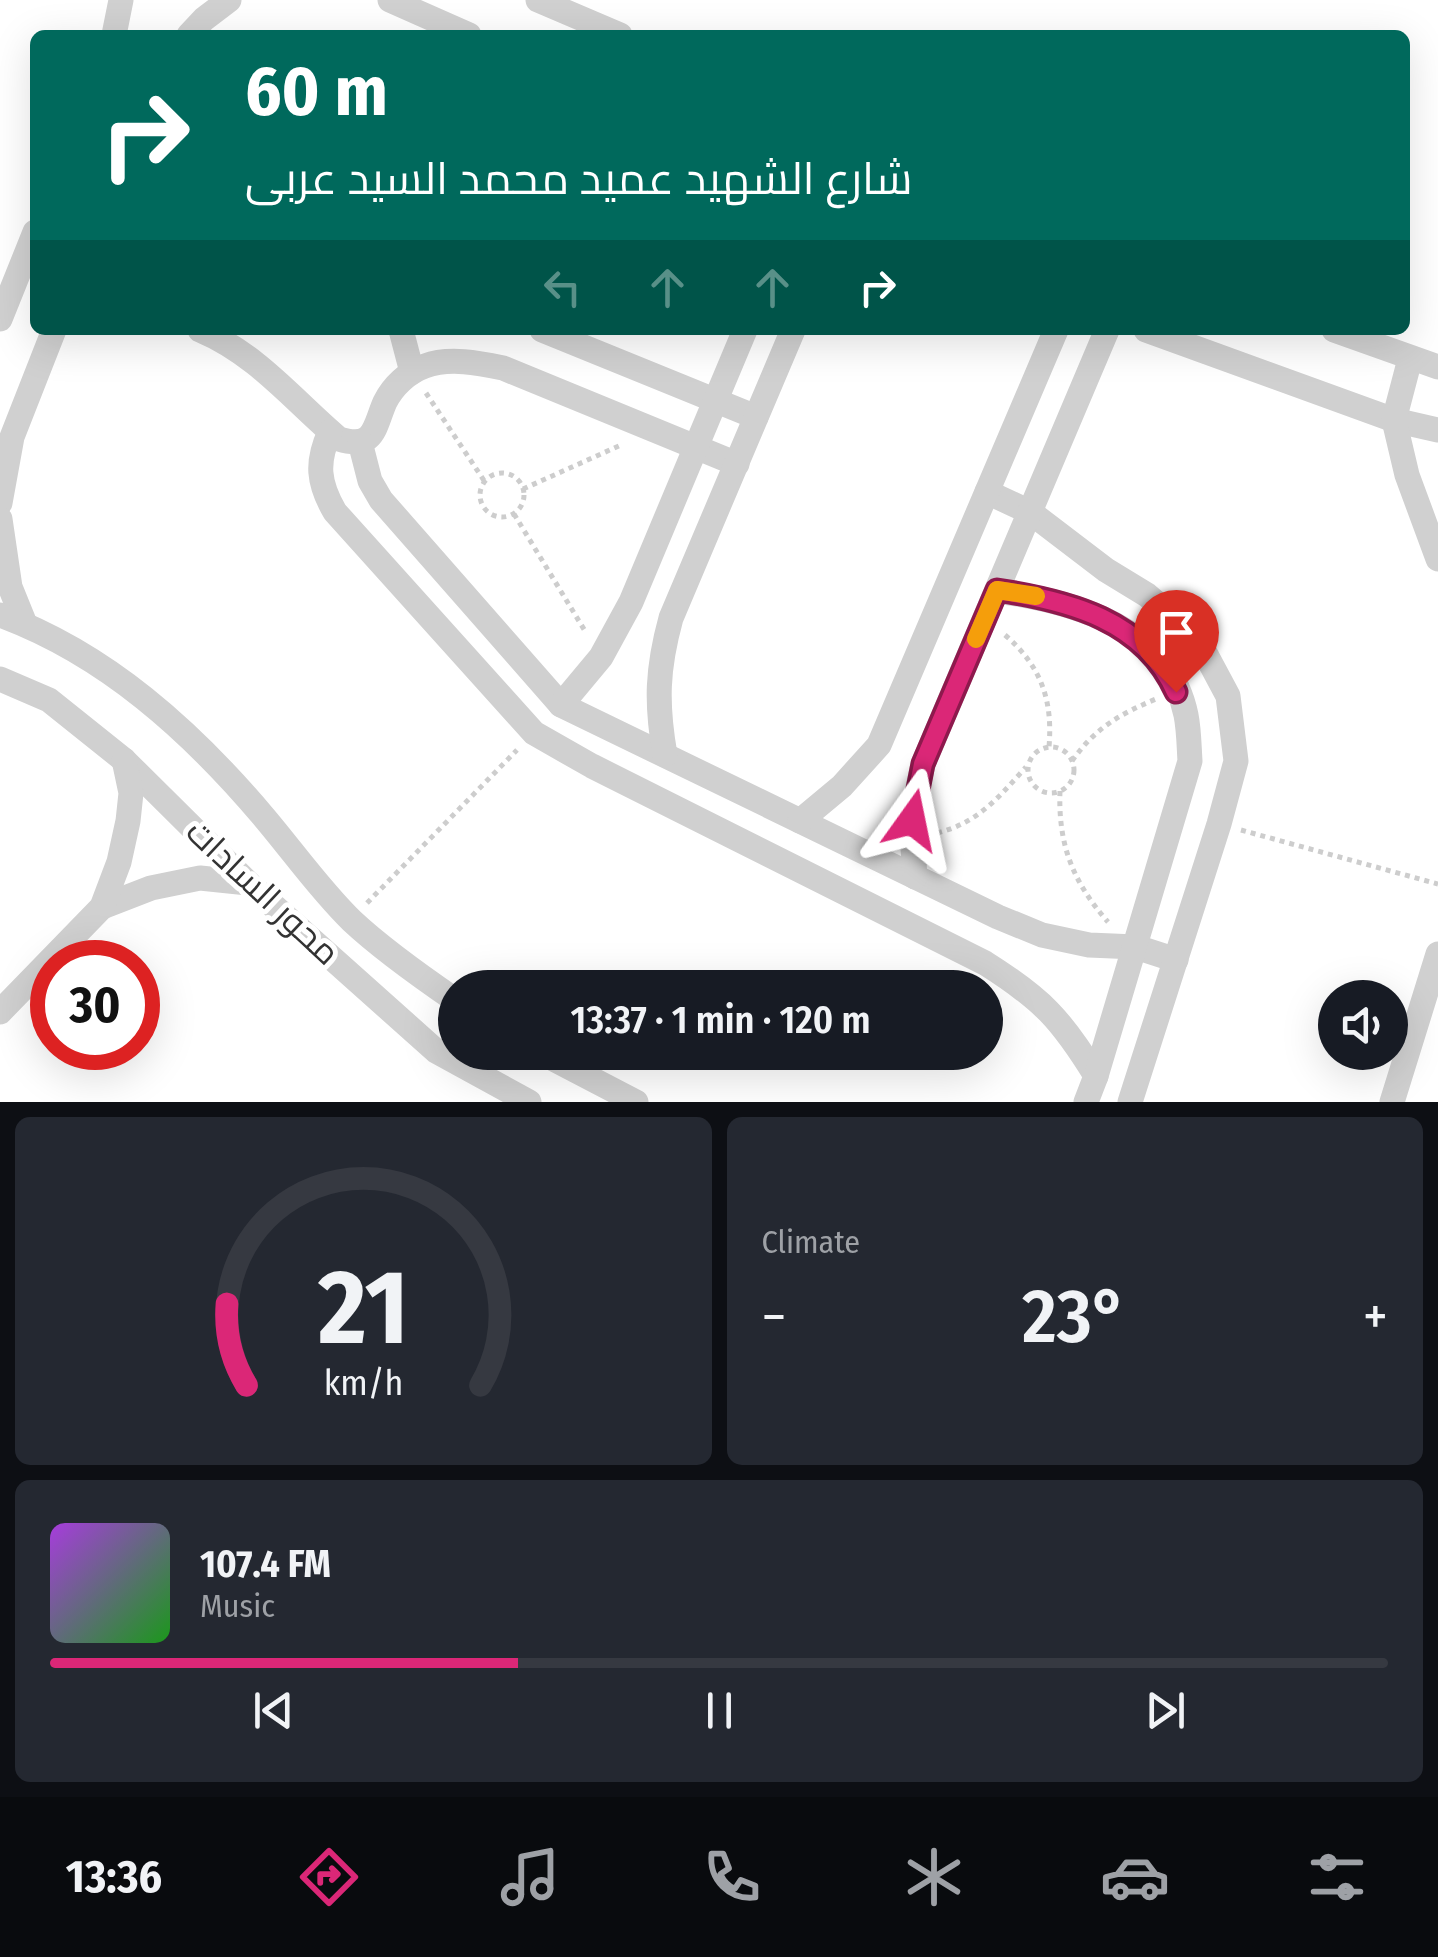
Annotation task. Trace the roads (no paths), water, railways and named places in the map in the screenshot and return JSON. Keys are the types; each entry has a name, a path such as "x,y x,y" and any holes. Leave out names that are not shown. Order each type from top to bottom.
{"street":[{"path":"115,30 121,0"},
{"path":"194,30 229,0"},
{"path":"390,0 458,30"},
{"path":"538,0 608,30"},
{"path":"0,319 28,271"},
{"path":"0,503 12,437 52,335"},
{"path":"209,335 243,353 274,377 339,440 360,442 376,429 391,392 412,372 437,363 474,362 503,368 736,464"},
{"path":"402,335 412,372"},
{"path":"554,335 756,417"},
{"path":"561,705 601,656 631,602 743,335"},
{"path":"665,755 658,710 659,663 671,618 791,335"},
{"path":"800,821 842,786 879,744 1054,335"},
{"path":"915,877 912,820 923,764 1105,335"},
{"path":"1160,335 1394,420 1438,430"},
{"path":"1347,335 1438,367"},
{"path":"1410,359 1394,420 1407,474 1438,559"},
{"path":"330,432 321,452 319,472 324,494 335,512 534,733 592,766 985,963 1030,992 1068,1030 1096,1076"},
{"path":"360,442 370,482 381,500 561,705 1042,935 1088,945 1133,947 1176,960"},
{"path":"987,492 1030,512 1147,595 1196,638 1228,696 1236,761 1130,1102"},
{"path":"0,519 10,586 25,624"},
{"path":"997,590 1043,597 1088,611 1130,632 1165,667 1186,712 1190,762 1086,1102"},
{"name":"محور السادات","path":"0,615 25,624 105,668 178,724 241,790 351,920 438,987"},
{"name":"محور السادات","path":"0,678 49,700 124,760 248,883 436,1051 529,1102"},
{"path":"0,1012 102,907 119,862 128,821 131,793 124,760"},
{"path":"102,907 151,888 200,878 248,883"},
{"path":"1392,1102 1438,954"},
{"path":"575,1070 636,1102"}]}
